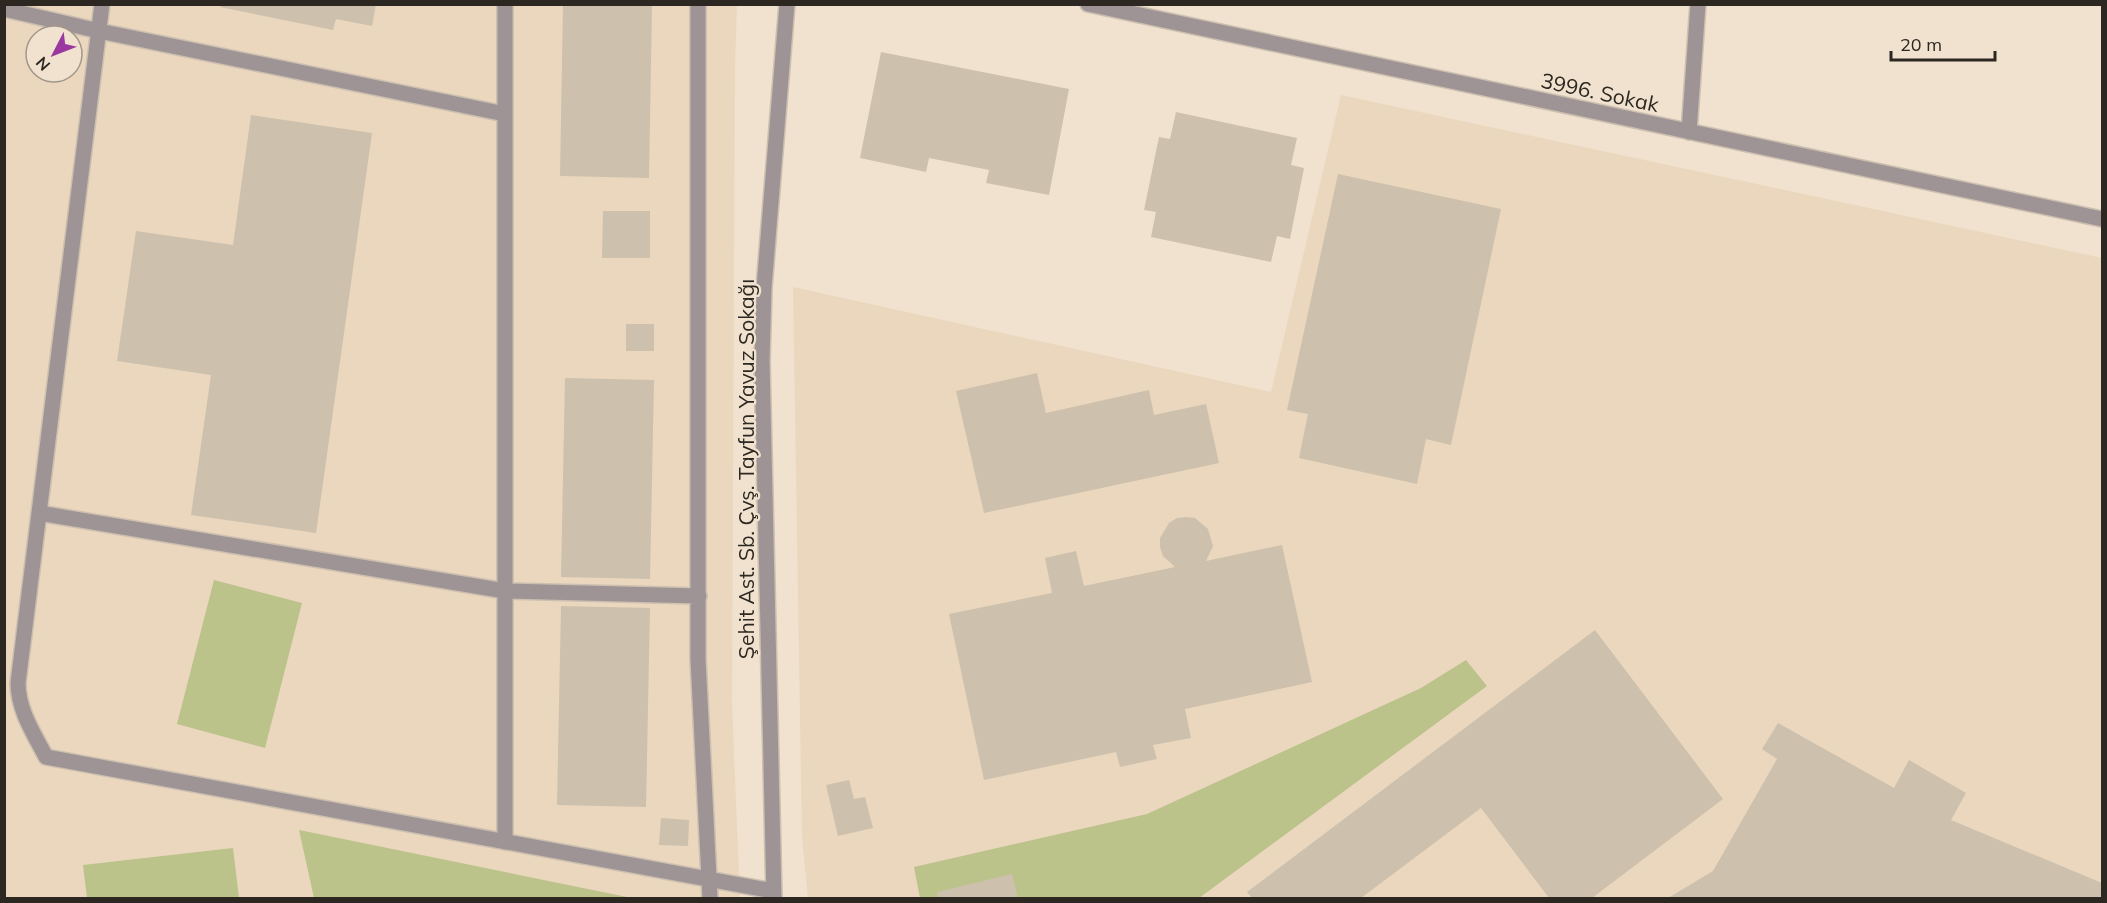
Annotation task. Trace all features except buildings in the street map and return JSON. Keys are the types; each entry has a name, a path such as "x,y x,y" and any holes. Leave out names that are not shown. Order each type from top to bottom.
{"street":[{"path":"102,4 18,683 22,710 46,757 708,879 773,895"},
{"path":"505,4 505,842"},
{"path":"699,4 698,659 710,898"},
{"name":"Şehit Ast. Sb. Çvş. Tayfun Yavuz Sokağı","path":"773,895 762,361 764,288 787,4"},
{"name":"3996. Sokak","path":"1088,4 1141,10 1689,132 2103,219"},
{"path":"1689,132 1698,4"},
{"path":"4,9 99,31 505,114"},
{"path":"39,513 505,591 699,596"}],"shaded area":[{"path":"5,5 737,5 732,705 740,898 5,898"},
{"path":"1341,95 2102,258 2102,898 808,898 802,837 793,287 1271,392"}],"green space":[{"path":"214,580 302,603 265,748 177,724"},
{"path":"1466,660 1487,686 1199,898 920,898 914,867 1147,814 1421,688"},
{"path":"299,830 632,898 314,898"},
{"path":"233,848 239,898 87,898 83,865"}]}
